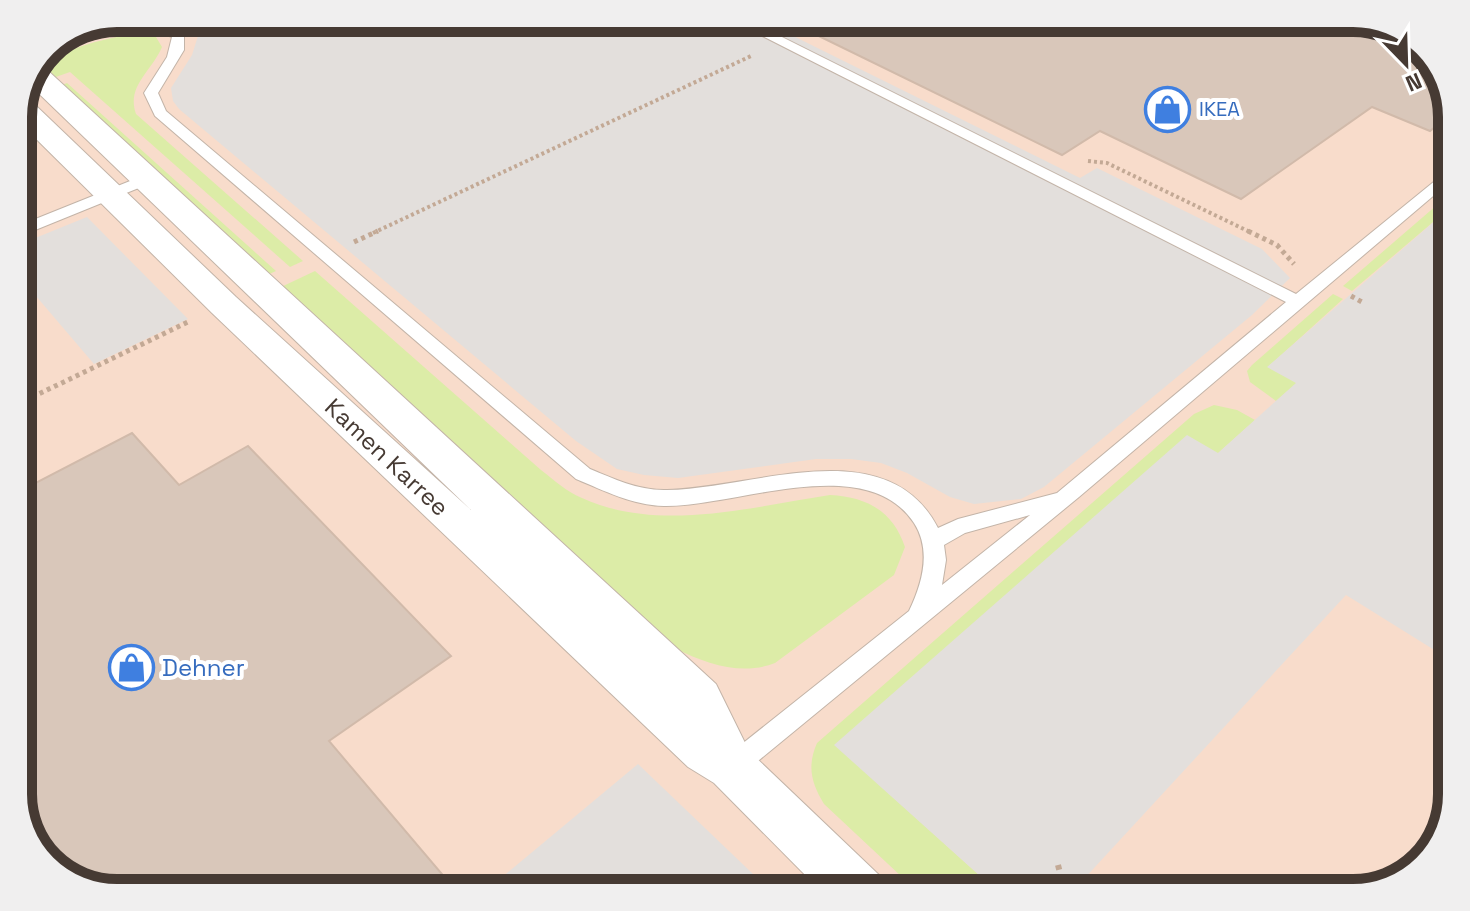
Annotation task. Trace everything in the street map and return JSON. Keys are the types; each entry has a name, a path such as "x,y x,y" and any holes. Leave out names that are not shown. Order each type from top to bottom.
{"street":[{"name":"Kamen Karree","path":"41,80 83,122 128,188 224,305 705,752 732,767 846,879"},
{"name":"Kamen Karree","path":"32,118 51,137 128,188 699,698 732,767"},
{"path":"32,143 83,122"}],"lane":[{"path":"171,32 179,35 181,42 151,93 160,113 583,474 639,496 665,498 838,476 881,484 910,502 934,541 933,576 918,615"},
{"path":"761,32 1297,301"},
{"path":"732,767 1065,497 1438,184"},
{"path":"32,226 128,188"},
{"path":"934,541 958,527 1065,497"}],"path":[{"path":"326,255 781,42"},
{"path":"1348,295 1362,302"},
{"path":"32,397 224,305"},
{"path":"1058,865 1062,879"}],"shaded area":[{"path":"193,32 785,32 1080,178 1097,168 1262,249 1290,278 1252,315 1044,487 1021,499 974,504 950,497 907,473 881,463 851,459 816,459 678,478 644,475 617,469 576,441 179,109 173,101 171,88 192,55 198,36"},
{"path":"1353,32 1375,35 1396,43 1424,70 1434,89 1438,111 1438,794 1435,816 1427,837 1396,868 1375,876 1353,879 117,879 95,876 74,868 46,841 36,822 32,800 32,111 41,79 61,53 89,36 106,33"},
{"path":"87,217 188,319 94,364 32,291 32,239"},
{"path":"1438,218 1438,652 1346,595 1084,879 983,879 834,745 1187,435 1218,453 1296,383 1267,367"},
{"path":"638,764 758,879 500,879"}],"green space":[{"path":"139,34 156,37 162,47 137,87 134,95 136,114 303,261 290,267 70,72 50,79 46,72 61,55 115,37"},
{"path":"67,83 276,271 265,276 57,87"},
{"path":"1438,204 1438,218 1352,291 1343,286"},
{"path":"315,271 541,470 576,495 611,508 673,516 737,510 830,495 856,499 886,515 900,535 905,547 894,575 775,663 763,667 737,668 700,659 676,649 279,288"},
{"path":"1333,294 1343,299 1268,367 1420,450 1290,389 1276,401 1250,382 1247,371 1252,365"},
{"path":"1214,405 1237,410 1255,420 864,771 984,879 904,879 824,804 812,774 817,743 1194,414"}],"building":[{"name":"IKEA","path":"811,32 1364,33 1386,38 1413,57 1434,89 1438,111 1438,124 1430,131 1372,107 1241,199 1100,131 1062,155"},
{"name":"Dehner","path":"132,433 179,485 248,446 451,656 329,741 446,879 117,879 84,873 57,854 36,822 32,800 32,485"}],"place":[{"name":"IKEA","path":"1168,109"},
{"name":"Dehner","path":"131,667"}]}
